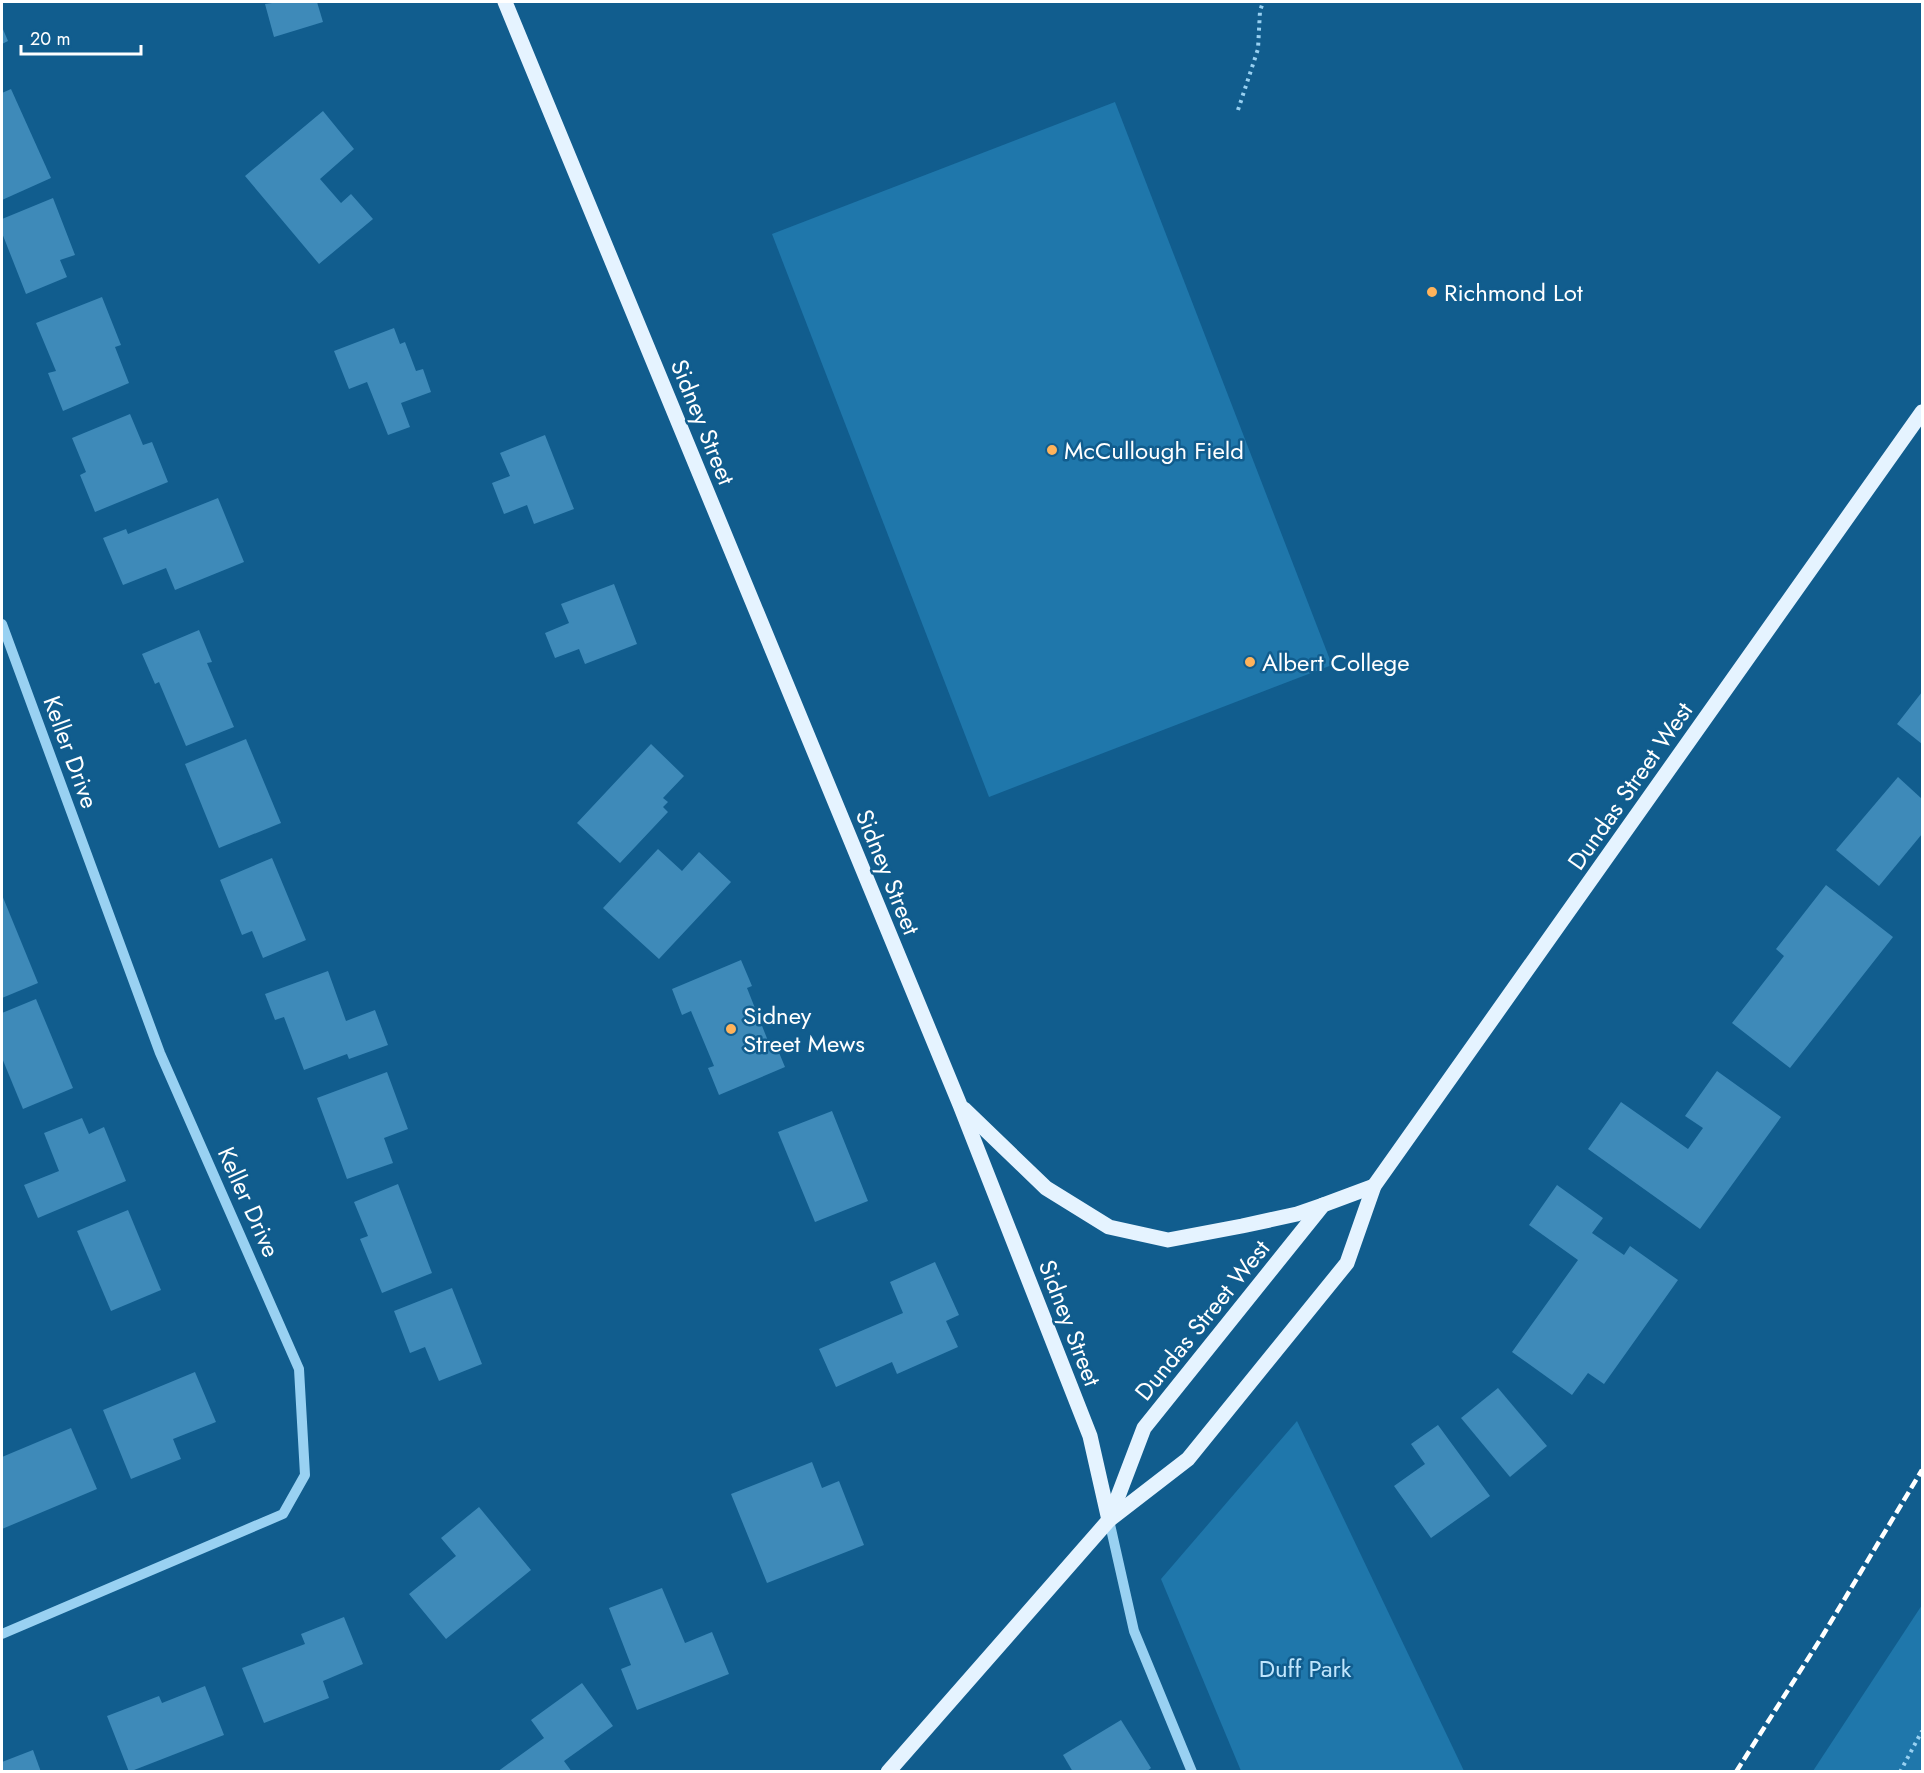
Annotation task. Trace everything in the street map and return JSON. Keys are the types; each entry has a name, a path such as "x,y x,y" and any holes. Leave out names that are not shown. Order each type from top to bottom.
{"main road":[{"name":"Sidney Street","path":"505,2 960,1105 1090,1436 1109,1520"},
{"name":"Dundas Street West","path":"888,1772 1109,1520 1188,1459 1347,1263 1374,1186 1923,412"},
{"path":"960,1105 1046,1188 1109,1227 1168,1240 1297,1214 1374,1186"},
{"name":"Dundas Street West","path":"1109,1520 1144,1428 1323,1205"}],"street":[{"name":"Keller Drive","path":"2,624 160,1053 299,1369 305,1475 283,1514 2,1634"},
{"name":"Sidney Street","path":"1109,1520 1134,1631 1192,1772"}],"path":[{"path":"1238,110 1258,49 1263,2"},
{"path":"1900,1772 1923,1731"}],"green space":[{"name":"McCullough Field","path":"1115,102 1332,665 989,797 772,234"},
{"name":"Duff Park","path":"1297,1421 1464,1771 1241,1771 1161,1579"},
{"path":"1922,1605 1922,1771 1813,1771"}],"building":[{"path":"317,2 323,22 274,37 265,4"},
{"path":"2,27 8,41 2,44"},
{"path":"11,89 51,178 2,200 2,93"},
{"path":"323,111 354,149 320,179 341,203 351,194 373,219 319,264 245,176"},
{"path":"53,198 75,255 60,260 67,277 26,294 2,233 2,219"},
{"path":"102,297 121,345 115,347 129,383 63,411 48,373 56,371 36,323"},
{"path":"394,328 400,344 405,342 416,371 423,369 431,392 401,403 410,427 388,435 367,382 349,389 334,351"},
{"path":"130,414 143,445 152,442 168,482 95,512 80,475 86,472 72,438"},
{"path":"545,435 574,509 534,524 527,505 504,514 492,483 510,476 500,453"},
{"path":"218,498 244,562 175,590 166,568 123,585 103,538 126,529 128,534"},
{"path":"614,584 637,644 585,664 579,649 555,658 545,633 569,623 561,604"},
{"path":"199,630 212,662 207,663 234,727 186,746 159,682 155,684 142,654"},
{"path":"1922,692 1922,744 1897,724"},
{"path":"246,739 281,823 219,848 185,764"},
{"path":"651,744 684,776 663,798 668,802 663,807 668,812 620,863 577,823"},
{"path":"1898,777 1922,799 1922,834 1879,886 1836,850"},
{"path":"658,849 682,871 699,852 731,882 659,959 603,908"},
{"path":"272,858 306,940 263,958 252,931 242,935 220,880"},
{"path":"1826,885 1893,937 1790,1068 1732,1023 1784,956 1776,949"},
{"path":"2,895 38,983 2,998"},
{"name":"Sidney Street Mews","path":"741,960 752,986 747,988 770,1046 775,1043 785,1067 719,1095 708,1068 714,1066 691,1011 682,1015 672,989"},
{"path":"328,971 346,1021 375,1010 388,1045 349,1059 347,1054 304,1070 284,1017 275,1020 265,994"},
{"path":"36,999 73,1088 23,1109 2,1058 2,1013"},
{"path":"1717,1071 1781,1117 1700,1229 1588,1149 1621,1102 1688,1149 1703,1128 1685,1116"},
{"path":"387,1072 408,1129 384,1138 393,1163 347,1179 317,1098"},
{"path":"832,1111 868,1201 815,1222 778,1132"},
{"path":"82,1118 89,1134 104,1127 126,1181 38,1218 24,1185 59,1171 44,1133"},
{"path":"398,1184 432,1273 382,1293 360,1239 368,1236 354,1202"},
{"path":"1557,1185 1603,1218 1592,1233 1624,1255 1630,1246 1678,1280 1604,1384 1588,1373 1572,1395 1512,1352 1578,1260 1529,1225"},
{"path":"128,1210 161,1290 111,1311 77,1231"},
{"path":"935,1262 959,1315 946,1321 958,1347 897,1374 892,1362 836,1387 819,1349 903,1313 890,1282"},
{"path":"452,1288 482,1364 439,1381 425,1347 410,1353 394,1311"},
{"path":"195,1372 216,1422 173,1439 181,1459 131,1479 103,1410"},
{"path":"1498,1388 1547,1446 1510,1477 1461,1418"},
{"path":"1438,1425 1490,1496 1431,1538 1394,1486 1425,1464 1411,1444"},
{"path":"71,1428 97,1489 2,1529 2,1457"},
{"path":"812,1462 822,1488 839,1481 864,1545 767,1583 731,1494"},
{"path":"479,1507 531,1570 446,1639 409,1594 456,1556 441,1538"},
{"path":"662,1588 685,1643 712,1632 729,1674 637,1710 621,1669 631,1665 609,1608"},
{"path":"344,1617 363,1664 323,1681 329,1698 264,1723 242,1668 305,1644 301,1634"},
{"path":"582,1683 613,1726 564,1761 572,1772 497,1772 544,1738 531,1720"},
{"path":"205,1686 224,1735 129,1772 107,1716 159,1696 162,1703"},
{"path":"1121,1720 1151,1768 1146,1772 1073,1772 1063,1755"},
{"path":"33,1750 41,1772 2,1772 2,1762"}],"railway":[{"path":"1736,1772 1823,1635 1922,1470"}],"place":[{"name":"Richmond Lot","path":"1432,292"},
{"name":"McCullough Field","path":"1052,450"},
{"name":"Albert College","path":"1250,662"},
{"name":"Sidney Street Mews","path":"731,1029"}]}
